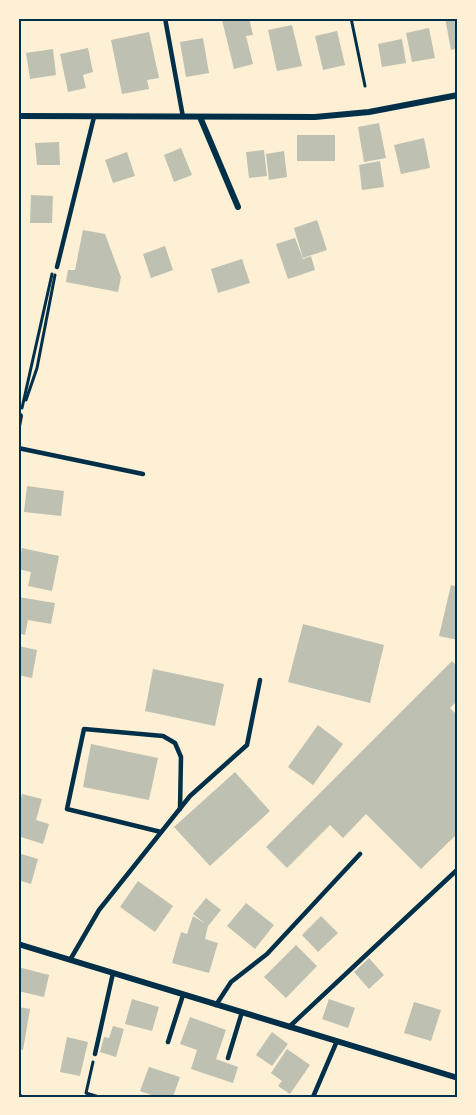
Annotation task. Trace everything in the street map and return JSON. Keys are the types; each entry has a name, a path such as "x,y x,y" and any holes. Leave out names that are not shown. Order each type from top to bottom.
{"street":[{"path":"18,116 346,115 458,95"},
{"path":"200,117 238,207"},
{"path":"18,426 20,416"},
{"path":"18,944 458,1078"}],"lane":[{"path":"165,18 183,117"},
{"path":"57,267 94,117"},
{"path":"18,448 143,474"},
{"path":"70,960 99,910 161,832 180,809 247,745 260,680"},
{"path":"161,832 67,809 84,729 163,736 175,743 181,757 180,809"},
{"path":"216,1005 231,982 274,947 360,854"},
{"path":"289,1026 458,869"},
{"path":"95,1054 113,973"},
{"path":"168,1042 183,995"},
{"path":"228,1058 242,1012"},
{"path":"313,1097 337,1041"}],"path":[{"path":"351,18 365,86"},
{"path":"20,416 37,368 57,267"},
{"path":"95,1054 86,1093 99,1097"}],"building":[{"path":"249,18 253,35 246,36 253,64 234,69 222,20"},
{"path":"445,18 458,18 458,48 451,50"},
{"path":"292,25 302,66 277,71 268,30"},
{"path":"429,28 435,58 412,62 406,33"},
{"path":"337,31 345,65 323,70 315,36"},
{"path":"149,32 159,78 147,80 149,89 122,94 111,40"},
{"path":"203,38 209,73 186,77 180,42"},
{"path":"402,39 406,63 382,67 378,44"},
{"path":"88,48 93,72 83,75 86,88 68,92 60,54"},
{"path":"53,49 56,75 30,79 26,53"},
{"path":"379,123 386,158 364,162 358,127"},
{"path":"297,135 335,135 335,161 297,161"},
{"path":"424,138 430,168 401,174 394,145"},
{"path":"59,142 60,165 37,165 35,143"},
{"path":"181,148 192,175 174,182 164,155"},
{"path":"264,150 267,176 249,178 246,152"},
{"path":"284,151 287,177 269,180 266,154"},
{"path":"127,152 135,176 113,183 105,160"},
{"path":"380,161 384,187 362,190 359,165"},
{"path":"31,195 53,196 52,223 30,223"},
{"path":"317,220 327,250 303,258 294,228"},
{"path":"83,230 105,234 121,277 118,292 66,282 68,270 75,270"},
{"path":"295,238 303,259 311,256 315,270 288,279 276,244"},
{"path":"165,246 173,270 151,278 143,254"},
{"path":"242,259 250,283 218,293 211,269"},
{"path":"27,486 64,491 61,516 24,512"},
{"path":"22,548 59,556 52,591 28,586 31,572 18,569"},
{"path":"451,585 458,587 458,640 439,636"},
{"path":"18,597 55,603 51,624 28,620 25,635 18,633"},
{"path":"303,624 384,645 370,703 288,682"},
{"path":"18,646 37,650 32,678 18,675"},
{"path":"452,661 458,667 458,700 450,708 458,716 458,833 421,869 366,814 343,838 330,825 287,868 266,847"},
{"path":"153,669 224,684 215,726 145,711"},
{"path":"318,725 343,744 313,785 288,767"},
{"path":"91,744 158,758 149,800 83,787"},
{"path":"235,772 270,811 210,866 174,827"},
{"path":"22,794 42,799 36,820 49,824 43,844 18,836 18,808"},
{"path":"18,853 38,859 31,884 18,880"},
{"path":"138,881 173,906 155,932 120,907"},
{"path":"206,898 221,910 208,926 205,939 218,943 209,973 172,963 181,932 187,934 193,916 206,924 193,914"},
{"path":"246,903 274,925 255,949 227,926"},
{"path":"321,916 338,933 318,952 302,935"},
{"path":"296,945 317,966 286,998 264,977"},
{"path":"369,958 384,975 369,989 354,972"},
{"path":"18,967 49,975 44,997 18,991"},
{"path":"132,999 159,1007 152,1031 125,1024"},
{"path":"329,999 355,1008 348,1028 322,1019"},
{"path":"414,1002 441,1010 431,1041 404,1033"},
{"path":"18,1007 30,1009 23,1050 18,1049"},
{"path":"190,1017 226,1030 216,1059 238,1067 233,1083 191,1069 197,1050 180,1044"},
{"path":"113,1026 124,1029 116,1057 100,1052 104,1037 109,1038"},
{"path":"272,1032 288,1044 272,1066 256,1055"},
{"path":"67,1037 88,1042 80,1076 60,1072"},
{"path":"287,1049 310,1065 290,1094 278,1086 282,1081 271,1073"},
{"path":"149,1067 180,1077 173,1097 157,1097 140,1091"}]}
